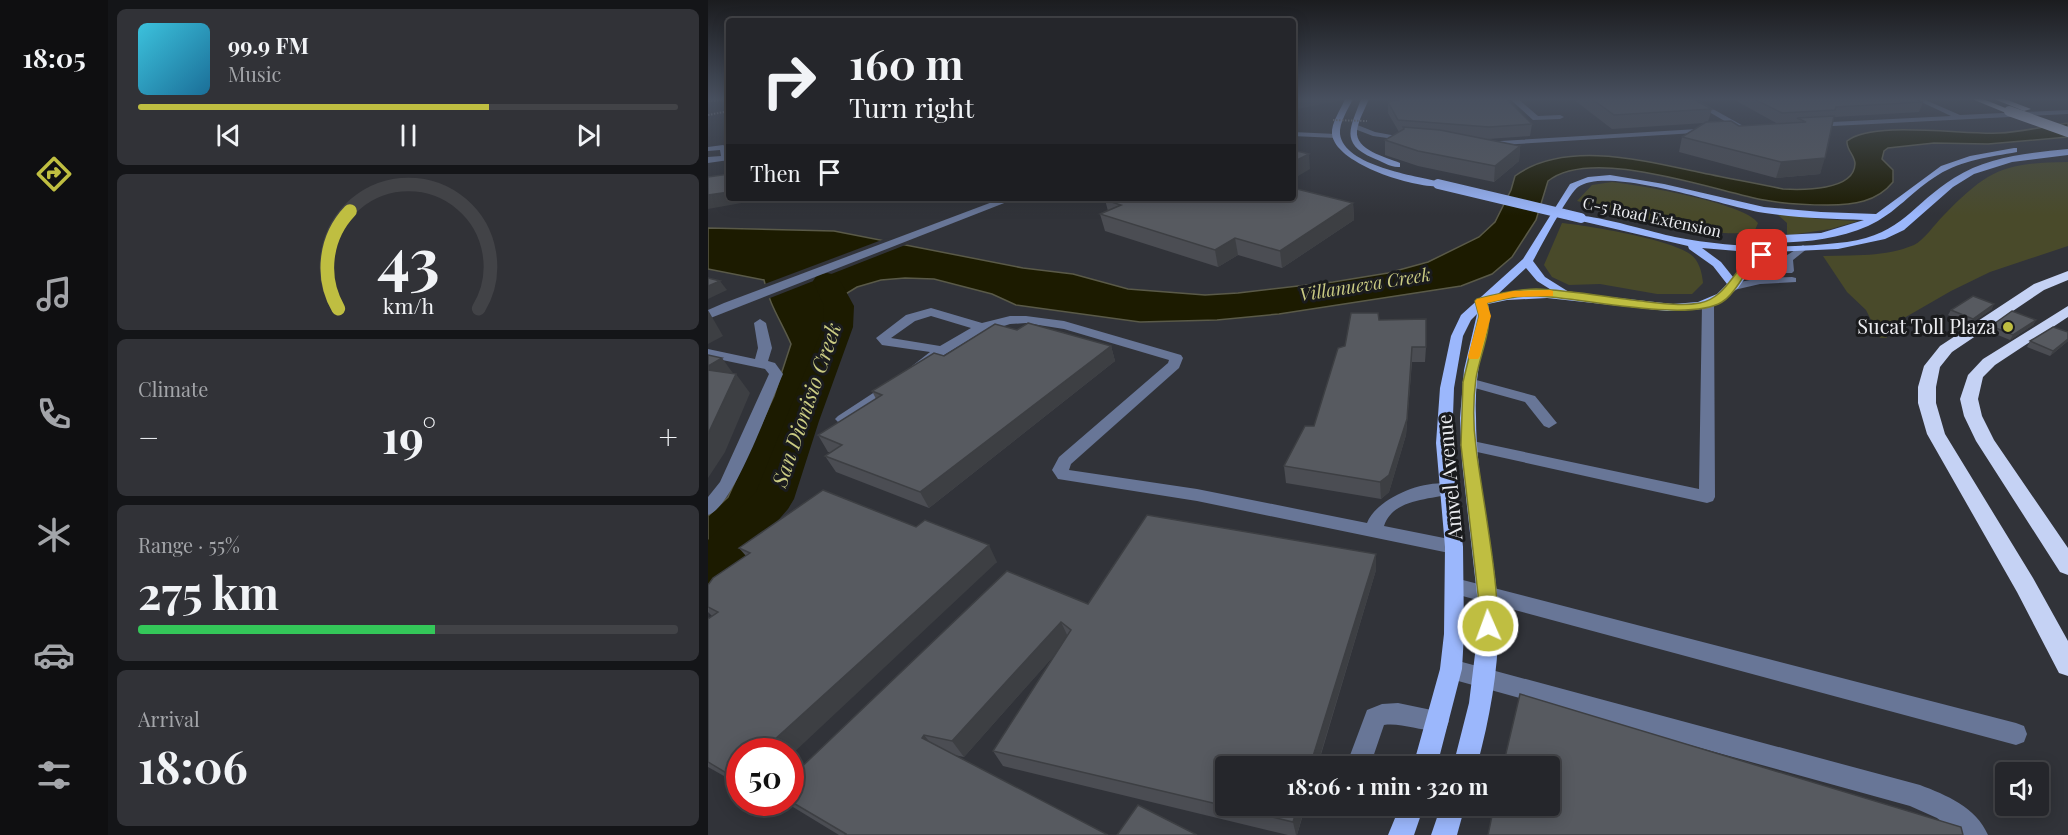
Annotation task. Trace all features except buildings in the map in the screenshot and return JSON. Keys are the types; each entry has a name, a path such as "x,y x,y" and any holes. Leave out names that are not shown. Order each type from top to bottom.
{"highway":[{"path":"2068,275 2039,287 1946,349 1932,366 1926,387 1927,403 1936,434 2025,585 2068,665"},
{"path":"2068,310 1989,362 1976,375 1969,399 1973,416 1985,441 2068,566"}],"main road":[{"name":"C-5 Road Extension","path":"1337,138 1342,149 1363,163 1584,214 1686,233 1752,240 1818,237 1844,232 1878,217 1935,173 1954,164 1992,152 2068,144"},
{"name":"C-5 Road Extension","path":"1353,138 1355,142 1374,156 1442,181"},
{"name":"C-5 Road Extension","path":"1584,214 1664,238 1708,246 1775,250 1870,241 1892,233 1911,221 1957,179 1976,170 2011,159 2068,152"},
{"path":"1481,301 1527,261 1571,189 1583,180 1604,177 1626,179 1761,210 1827,217 1878,217"},
{"path":"1752,240 1767,236 1778,226 1773,216 1761,210"},
{"path":"1664,238 1702,252 1716,264 1734,286"},
{"path":"1481,301 1529,292 1668,307 1692,307 1716,301 1734,286 1741,272 1750,262 1775,250"},
{"path":"1527,261 1548,284 1568,296"},
{"name":"Amvel Avenue","path":"1467,756 1484,678 1488,639 1487,594 1468,445 1469,382 1476,341 1485,316 1481,301"},
{"name":"Amvel Avenue","path":"1428,756 1450,669 1455,586 1454,547 1444,443 1450,366 1460,328 1465,318 1481,301"},
{"path":"1401,835 1408,816"},
{"path":"1444,835 1450,816"}],"street":[{"path":"1374,156 1373,150 1379,145 1414,139 1406,138"},
{"path":"1473,143 1570,138"},
{"path":"1611,138 1616,141 1637,144 1691,138"},
{"path":"708,149 723,147 726,153"},
{"path":"708,160 726,157"},
{"path":"708,315 1003,201"},
{"path":"1734,286 1790,276 1787,259 1803,248"},
{"path":"1468,445 1707,497 1708,304"},
{"path":"942,350 887,342 883,338 908,317 921,312 934,311 984,328"},
{"path":"843,419 942,350 984,328 1010,320 1045,321 1176,358 1174,365 1065,461 1060,470 1064,475 1197,495 1454,547"},
{"path":"760,323 765,348 760,364"},
{"path":"708,353 770,366 776,374 727,485 708,509"},
{"path":"1469,382 1530,399 1548,423"},
{"path":"1374,529 1375,522 1383,511 1404,499 1420,492 1448,489"},
{"path":"1455,586 2016,734"},
{"path":"1450,669 1910,794 1943,807 1959,817 1975,835"},
{"path":"1361,756 1375,717 1382,713 1417,716 1438,721"}],"green space":[{"path":"2068,162 2068,246 1990,272 1951,291 1885,329 1887,338 1880,338 1866,310 1847,292 1823,256 1892,252 1914,245 1959,200 1998,172 2028,164"},
{"path":"1612,182 1667,191 1713,202 1749,216 1758,223 1755,230 1719,233 1668,224 1577,201 1592,185"},
{"path":"1777,214 1819,219 1858,221 1831,229 1790,235 1787,234 1787,223"},
{"path":"1562,223 1629,234 1680,248 1698,263 1703,283 1692,294 1657,294 1600,284 1569,285 1552,277 1544,265"}],"water":[{"name":"Villanueva Creek","path":"1853,138 2057,138 1988,144 1934,143 1888,148 1884,151 1882,159 1893,170 1893,182 1887,189 1872,198 1846,204 1812,205 1772,201 1684,180 1622,169 1593,168 1568,171 1548,181 1536,220 1512,257 1492,274 1461,286 1279,314 1217,320 1140,322 1016,305 992,294 934,279 881,280 857,287 844,295 844,315 828,345 771,491 708,588 708,516 728,497 774,396 791,344 772,305 764,280 708,269 708,228 834,231 1023,268 1073,274 1128,289 1205,295 1238,293 1333,282 1388,273 1428,262 1479,237 1495,222 1511,190 1515,176 1535,165 1556,158 1604,156 1628,158 1783,189 1814,189 1837,184 1852,173 1855,161 1847,141"}],"pier":[{"path":"887,238 913,242 765,300 762,285"}],"waterway":[{"name":"San Dionisio Creek","path":"708,569 774,499 801,421 838,327 839,306 827,281"}],"slow traffic":[{"path":"1474,356 1476,341 1485,316 1481,301 1529,292 1550,294"}],"place":[{"name":"Sucat Toll Plaza","path":"2008,327"}],"route":[{"path":"1488,626 1483,556 1468,445 1469,382 1476,341 1485,316 1481,301 1513,294 1537,292 1653,306 1700,306 1716,301 1726,294 1734,286 1745,267 1762,255"}]}
